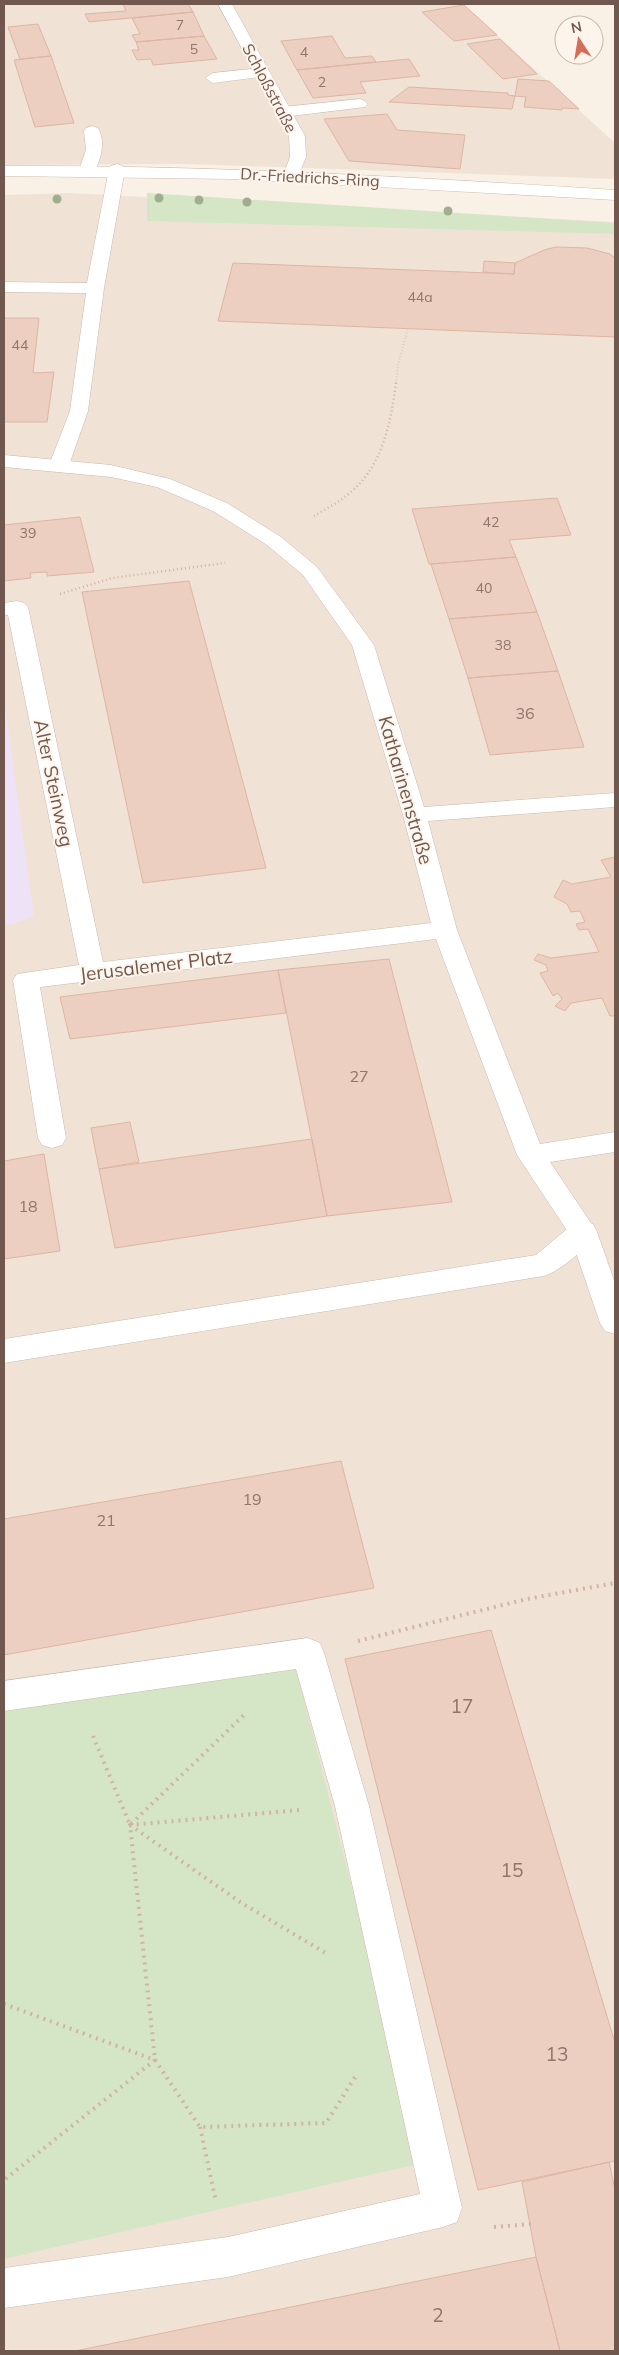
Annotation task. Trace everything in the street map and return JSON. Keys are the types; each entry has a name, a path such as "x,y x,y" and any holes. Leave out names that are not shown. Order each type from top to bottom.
{"street":[{"name":"Schloßstraße","path":"225,4 297,136 298,157 291,176"},
{"path":"213,78 262,73"},
{"path":"283,112 360,104"},
{"path":"87,170 94,150 92,131"},
{"path":"59,464 79,411 95,288 117,169"},
{"name":"Dr.-Friedrichs-Ring","path":"4,171 117,169 291,176 615,195"},
{"path":"4,287 95,288"},
{"name":"Katharinenstraße","path":"4,461 59,464 111,471 162,483 220,506 274,541 310,571 363,645 416,815 445,930 531,1155 583,1232 615,1323"},
{"name":"Alter Steinweg","path":"10,608 93,972"},
{"path":"416,815 615,800"},
{"name":"Jerusalemer Platz","path":"52,1138 26,980 445,930"},
{"path":"531,1155 615,1142"},
{"path":"4,1352 544,1265 583,1232"},
{"path":"4,1696 308,1653 352,1806 444,2208 228,2257 4,2288"}],"path":[{"path":"10,608 112,578 242,560 350,493 373,467 391,422 398,365 408,328"},
{"path":"130,1825 308,1653 527,1599 615,1583"},
{"path":"72,1687 130,1825 155,2060 200,2127 228,2257"},
{"path":"130,1825 352,1806"},
{"path":"130,1825 240,1902 328,1953 332,1961"},
{"path":"4,2004 155,2060"},
{"path":"4,2180 155,2060"},
{"path":"200,2127 326,2123 362,2065"}],"shaded area":[{"path":"4,4 463,4 615,143 615,179 187,164 4,165"},
{"path":"70,193 615,222 615,2351 4,2351 4,195"},
{"path":"4,699 34,917 4,926"}],"green space":[{"path":"147,193 615,223 615,234 147,221"},
{"path":"295,1664 422,2163 4,2259 4,1705"}],"building":[{"path":"123,4 188,4 193,12 89,22 85,14 126,11"},
{"path":"464,5 497,35 454,41 422,12"},
{"path":"193,12 204,36 136,42 132,35 140,34 132,18"},
{"path":"38,24 51,56 20,59 8,27"},
{"path":"204,36 217,59 153,65 151,59 137,60 132,50 139,50 136,42"},
{"path":"332,36 345,58 372,56 376,62 297,70 281,41"},
{"path":"500,39 537,74 503,79 467,44"},
{"path":"51,56 74,123 35,127 14,60"},
{"path":"409,59 420,76 360,82 366,93 313,98 297,70"},
{"path":"518,79 549,81 579,109 562,108 562,110 524,107 526,97 515,96"},
{"path":"409,87 508,93 508,95 515,96 512,109 389,102"},
{"path":"387,114 397,130 465,135 460,169 349,161 324,119"},
{"path":"556,247 587,248 610,254 615,258 615,337 218,321 233,263 514,274 515,263 544,250"},
{"path":"484,261 515,263 514,274 483,272"},
{"path":"4,318 39,318 33,373 54,372 47,422 4,422"},
{"path":"557,498 571,535 509,540 516,557 431,564 429,564 412,509"},
{"path":"80,517 94,572 47,576 47,572 30,573 31,578 4,581 4,525"},
{"path":"516,557 537,612 449,619 431,564"},
{"path":"189,581 266,868 143,883 82,592"},
{"path":"537,612 558,671 468,678 449,619"},
{"path":"558,671 584,747 490,755 468,678"},
{"path":"615,857 615,1016 610,1016 602,998 571,1003 565,1011 555,1006 562,999 558,993 553,996 540,973 548,971 546,965 534,960 538,954 551,958 599,952 588,929 579,930 576,924 585,922 580,911 571,912 567,904 554,897 563,880 572,884 611,877 601,860"},
{"path":"389,959 452,1202 327,1216 278,970"},
{"path":"278,970 286,1013 70,1039 60,997"},
{"path":"130,1122 139,1162 99,1169 91,1128"},
{"path":"312,1139 327,1216 115,1248 99,1169"},
{"path":"44,1154 60,1251 4,1259 4,1161"},
{"path":"341,1461 374,1588 4,1655 4,1519"},
{"path":"491,1630 615,2043 615,2161 478,2190 345,1659"},
{"path":"609,2162 615,2190 615,2351 560,2351 536,2257 522,2182"},
{"path":"536,2257 560,2351 75,2351"}]}
